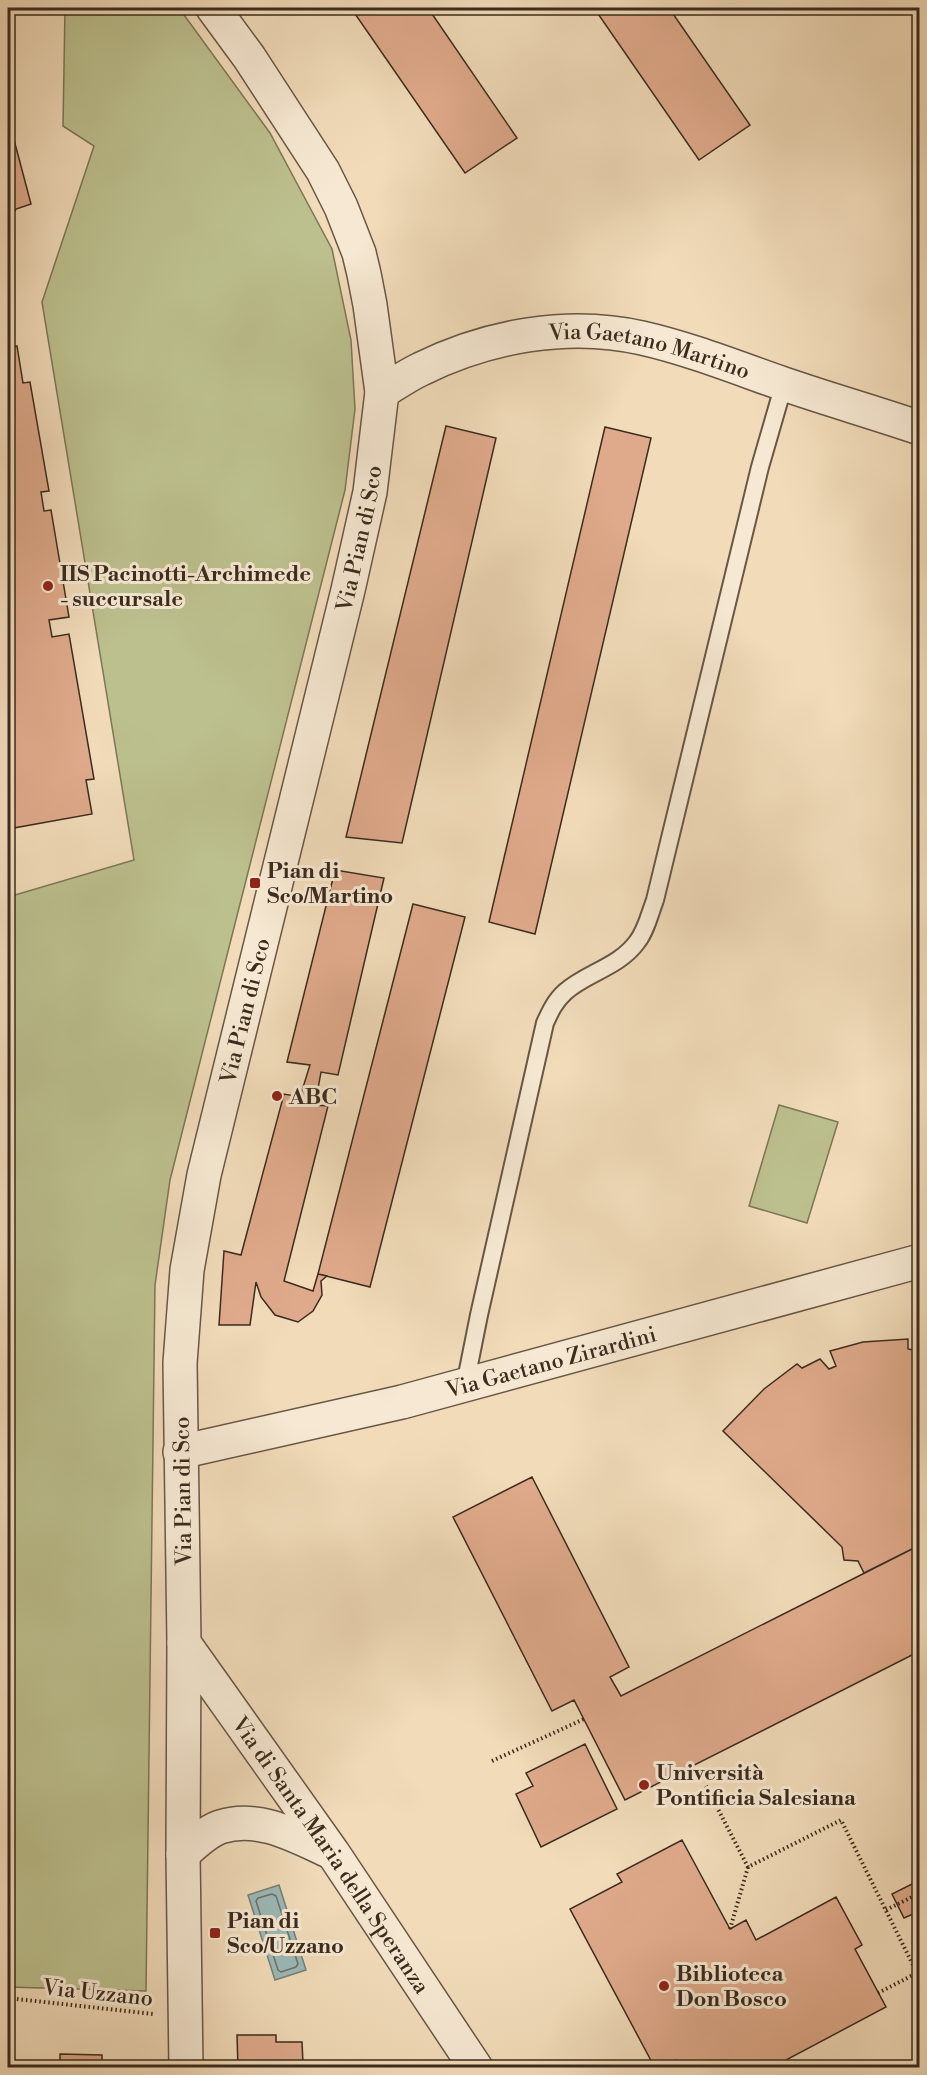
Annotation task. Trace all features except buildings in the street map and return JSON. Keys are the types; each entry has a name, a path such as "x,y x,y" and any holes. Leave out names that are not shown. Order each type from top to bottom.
{"street":[{"name":"Via Pian di Sco","path":"186,2067 180,1363 188,1269 204,1175 370,492 382,392 364,274 341,207 323,171 290,119 213,8"},
{"name":"Via Gaetano Martino","path":"382,392 420,369 495,341 553,332 586,332 642,338 700,354 920,428"},
{"name":"Via Gaetano Zirardini","path":"180,1452 402,1402 920,1261"},
{"name":"Via di Santa Maria della Speranza","path":"184,1643 333,1853 476,2067"},
{"path":"183,1854 219,1827 247,1823 277,1828 333,1853"}],"lane":[{"path":"465,1385 478,1315 545,1023 552,1007 564,993 581,980 612,964 637,942 651,910 760,467 784,384"}],"path":[{"path":"492,1761 584,1719"},
{"path":"706,1786 748,1867 730,1929"},
{"path":"748,1867 841,1820 920,1979"},
{"path":"886,1910 920,1893"},
{"path":"879,1993 917,1973"},
{"name":"Via Uzzano","path":"8,1998 186,2018"}],"green space":[{"path":"65,8 179,8 270,133 332,249 351,340 355,409 345,490 170,1180 155,1285 146,1991 8,1987 8,897 134,860 42,302 94,146 63,126"},
{"path":"779,1105 838,1122 807,1223 749,1206"}],"water":[{"path":"279,1885 306,1970 275,1980 248,1895"}],"place":[{"name":"IIS Pacinotti-Archimede - succursale","path":"48,586"},
{"name":"Pian di Sco/Martino","path":"255,883"},
{"name":"ABC","path":"277,1096"},
{"name":"Università Pontificia Salesiana","path":"644,1785"},
{"name":"Pian di Sco/Uzzano","path":"215,1933"},
{"name":"Biblioteca Don Bosco","path":"664,1986"}]}
